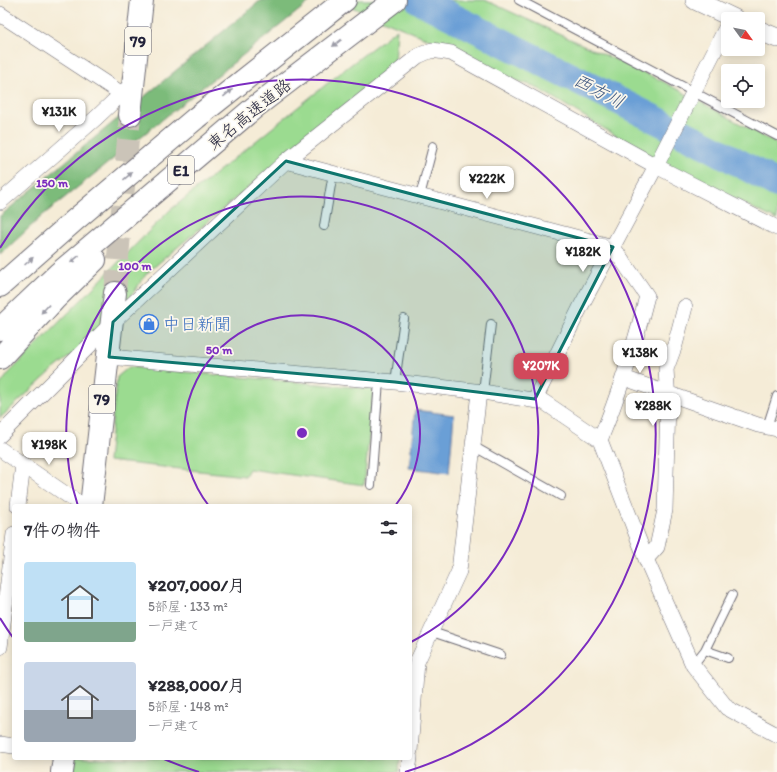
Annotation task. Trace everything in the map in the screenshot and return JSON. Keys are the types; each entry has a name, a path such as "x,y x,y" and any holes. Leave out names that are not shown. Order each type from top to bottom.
{"main road":[{"name":"79","path":"130,115 128,88 142,0"},
{"name":"東名高速道路","path":"0,329 58,274 255,107 368,19 395,0"},
{"name":"東名高速道路","path":"0,286 75,220 196,118 343,2"},
{"path":"0,358 54,300 255,107"},
{"name":"79","path":"91,504 105,370 109,357 115,293"},
{"path":"62,772 64,760"}],"street":[{"path":"695,0 721,14"},
{"path":"0,14 128,88 0,202"},
{"path":"765,33 777,38"},
{"path":"535,399 580,306 657,164 721,40"},
{"path":"0,435 113,322 286,161 418,56 432,50 451,54 777,228"},
{"path":"286,161 613,247 647,296 624,378 600,440"},
{"path":"646,559 657,547 665,510 668,402 666,369 675,345 685,307"},
{"path":"109,357 395,382 535,399 544,402 600,440 646,559 693,665 727,708 777,734"},
{"path":"624,378 772,428"},
{"path":"412,726 417,662 459,571 472,446 481,392"},
{"path":"0,449 80,504"},
{"path":"18,504 23,464"},
{"path":"0,647 12,550"},
{"path":"0,744 12,746"},
{"path":"408,772 410,760"}],"lane":[{"path":"519,0 693,95 777,136"},
{"path":"420,196 433,146"},
{"path":"324,226 333,173"},
{"path":"395,382 404,319"},
{"path":"481,392 491,324"},
{"path":"371,485 379,381"},
{"path":"772,428 777,396"},
{"path":"472,446 561,496"},
{"path":"693,665 705,650 732,595"},
{"path":"432,632 501,655"},
{"path":"705,650 728,658"},
{"path":"408,772 416,772"}],"highlighted area":[{"path":"286,161 613,247 535,399 395,382 109,357 113,322"}],"green space":[{"path":"261,0 312,0 43,215 0,255 0,216"},
{"path":"335,0 485,0 664,82 777,144 777,220 661,163 534,86 504,77 452,49"},
{"path":"397,29 395,64 147,273 113,322 54,369 0,418 0,385 9,373 169,211"},
{"path":"129,367 374,389 364,485 249,469 245,476 108,461 117,377"},
{"path":"75,760 400,760 399,772 73,772"}],"water":[{"path":"415,410 454,415 449,473 409,468"}],"waterway":[{"name":"西方川","path":"419,0 714,149 777,184"}],"tunnel":[{"path":"115,293 130,115"}],"place":[{"name":"中日新聞","path":"149,324"}]}
